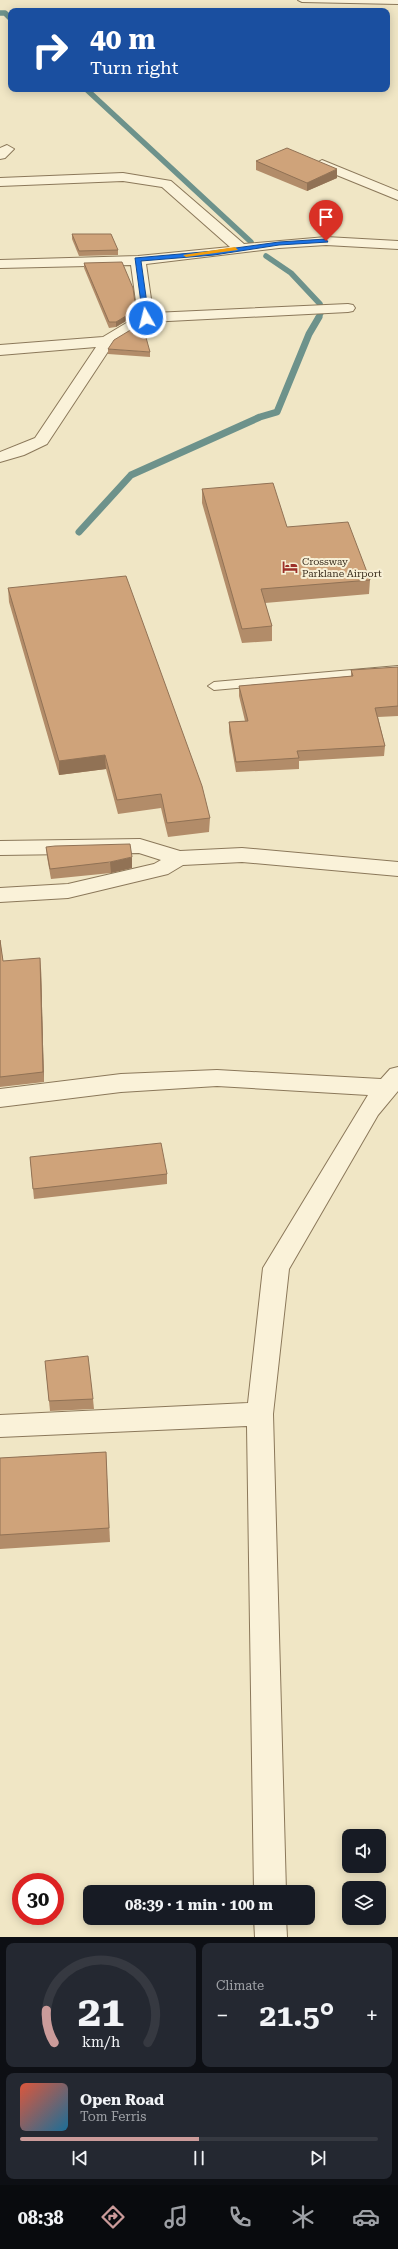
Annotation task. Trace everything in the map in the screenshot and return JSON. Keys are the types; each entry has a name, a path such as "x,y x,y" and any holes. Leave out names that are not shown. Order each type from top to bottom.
{"street":[{"path":"322,164 398,196"},
{"path":"0,182 123,176 166,184 240,248"},
{"path":"0,264 138,260 214,253 240,248 326,241 398,245"},
{"path":"138,260 146,318"},
{"path":"0,350 107,341 146,318 348,308"},
{"path":"0,457 18,452 41,441 107,341"},
{"path":"0,848 140,846 179,858 242,855 398,869"},
{"path":"0,895 68,891 161,869 179,858"},
{"path":"0,1098 121,1083 217,1078 393,1082"},
{"path":"270,1885 260,1414 276,1268 370,1109 393,1082"},
{"path":"0,1426 260,1414"},
{"path":"270,1925 271,1937"}],"lane":[{"path":"302,0 398,2"},
{"path":"214,686 398,670"}],"building":[{"path":"287,148 337,169 307,183 256,161"},
{"path":"72,234 111,234 118,250 79,251"},
{"path":"122,262 133,288 136,310 116,322 109,322 84,263"},
{"path":"142,323 150,352 108,349 114,340"},
{"name":"Crossway Parklane Airport","path":"273,483 287,527 348,522 370,580 261,589 272,626 242,629 202,489"},
{"path":"126,576 202,786 210,818 167,823 161,794 117,800 105,755 59,761 8,588"},
{"path":"398,667 398,706 375,708 385,746 297,751 299,758 236,762 229,722 248,721 239,686 353,676 351,670"},
{"path":"130,844 132,857 110,862 50,869 46,847 55,846"},
{"path":"0,940 3,961 40,958 43,1072 0,1077"},
{"path":"161,1143 167,1174 33,1189 30,1157"},
{"path":"88,1356 93,1399 49,1401 45,1361"},
{"path":"106,1452 109,1528 0,1535 0,1458"}],"waterway":[{"path":"0,13 5,13 8,16"},
{"path":"89,92 251,242"},
{"path":"266,256 291,273 320,304"},
{"path":"318,318 321,313"},
{"path":"79,532 131,475 260,417 277,412 309,334 319,317"}],"slow traffic":[{"path":"186,255 214,253 235,249"}],"place":[{"name":"Crossway Parklane Airport","path":"290,567"}],"route":[{"path":"146,318 138,260 214,253 240,248 279,244 326,241"}]}
